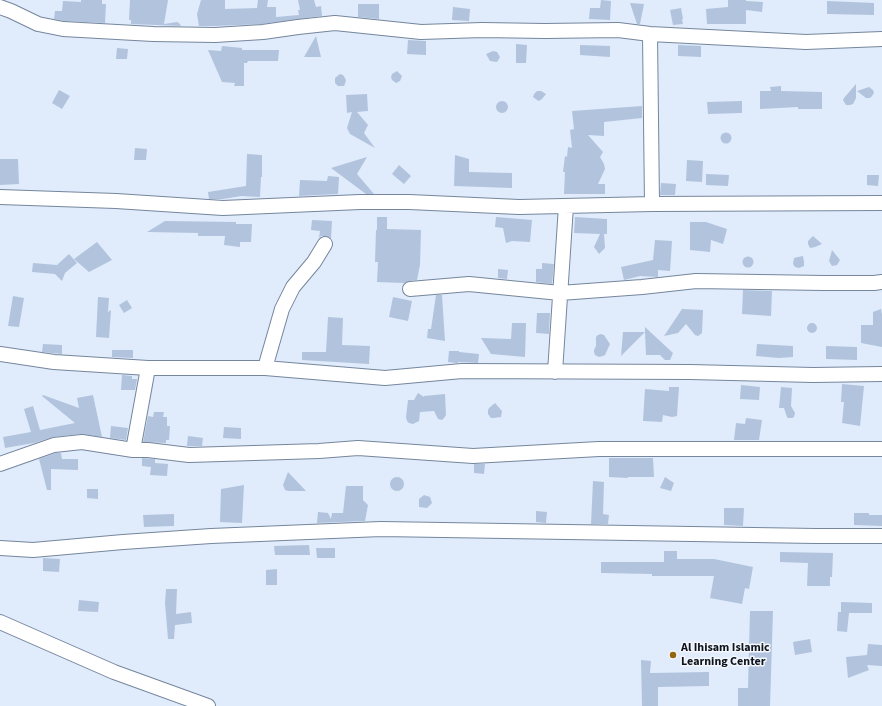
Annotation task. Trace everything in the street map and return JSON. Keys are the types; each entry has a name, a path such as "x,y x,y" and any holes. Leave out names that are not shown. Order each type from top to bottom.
{"street":[{"path":"0,7 38,24 63,28 153,34 215,35 263,32 335,23 422,32 482,30 618,30 650,34 806,42 882,39"},
{"path":"650,34 652,204"},
{"path":"0,197 116,201 223,208 360,202 409,202 519,207 652,204 882,203"},
{"path":"555,372 566,206"},
{"path":"264,368 282,309 293,287 314,262 325,244"},
{"path":"410,289 469,284 560,293 642,287 696,281 816,283 882,282"},
{"path":"0,354 54,362 148,368 264,368 385,378 462,371 690,372 813,375 882,374"},
{"path":"133,450 148,368"},
{"path":"0,464 54,445 82,442 133,450 148,450 189,455 319,451 358,448 473,456 599,449 882,449"},
{"path":"0,548 33,550 204,536 381,529 882,536"},
{"path":"0,622 114,672 208,706"}],"building":[{"path":"81,0 102,0 102,4 106,4 105,23 64,21 54,19 55,11 62,11 63,1 81,2"},
{"path":"130,0 168,0 164,24 177,22 181,26 131,24 131,20 129,20"},
{"path":"201,0 225,0 225,9 257,8 258,0 268,0 267,7 276,7 276,17 299,15 298,10 300,10 298,0 314,0 316,7 321,6 322,16 262,24 199,26 197,14"},
{"path":"601,0 611,1 610,20 589,19 590,8 600,8"},
{"path":"728,0 763,2 762,12 746,10 746,24 707,24 706,9 728,7"},
{"path":"827,1 874,3 874,15 827,14"},
{"path":"630,3 644,4 640,24 637,24"},
{"path":"358,4 379,4 379,19 358,17"},
{"path":"453,7 470,9 469,21 452,20"},
{"path":"681,8 683,24 673,25 670,10"},
{"path":"316,36 321,57 304,57"},
{"path":"408,40 426,41 426,55 407,54"},
{"path":"516,44 527,45 526,63 516,63"},
{"path":"580,45 610,46 610,57 580,55"},
{"path":"678,45 701,46 701,57 678,56"},
{"path":"222,46 242,48 242,50 279,50 278,61 248,61 247,63 244,63 244,86 234,86 235,83 222,82 208,50 221,51"},
{"path":"117,48 128,49 127,59 116,59"},
{"path":"493,51 497,52 500,57 497,62 490,61 486,54"},
{"path":"397,71 402,76 400,81 396,83 391,77 392,74"},
{"path":"340,74 343,75 346,81 344,86 338,86 335,83 335,78"},
{"path":"856,84 856,98 853,104 846,105 843,100"},
{"path":"781,86 781,91 822,92 822,109 798,109 798,107 760,109 760,91 771,91 770,87"},
{"path":"869,87 874,93 870,98 866,98 857,91"},
{"path":"59,90 70,96 62,109 52,103"},
{"path":"537,91 541,91 546,94 539,101 533,97"},
{"path":"367,94 368,111 357,112 368,125 364,133 375,148 350,134 347,128 352,112 347,113 346,95"},
{"path":"500,101 504,101 508,107 504,113 500,113 496,109 496,105"},
{"path":"742,101 742,113 708,114 707,102"},
{"path":"642,106 642,118 604,122 604,136 588,135 603,152 600,157 605,169 598,184 605,184 605,194 564,194 565,172 563,172 565,156 567,157 568,147 572,148 570,130 574,129 572,111"},
{"path":"724,133 728,133 730,134 730,142 724,143 721,140 721,136"},
{"path":"135,148 147,149 146,160 134,160"},
{"path":"247,154 262,155 260,197 241,196 223,199 209,199 208,192 246,186"},
{"path":"455,155 469,159 469,172 512,173 512,188 454,186"},
{"path":"367,157 357,174 374,194 366,194 331,168"},
{"path":"0,159 18,159 19,184 0,185"},
{"path":"687,160 703,161 702,182 686,181"},
{"path":"399,165 411,176 404,184 392,174"},
{"path":"706,174 729,175 728,186 706,185"},
{"path":"867,175 879,175 878,186 867,185"},
{"path":"328,176 339,177 338,194 299,196 300,180 327,181"},
{"path":"661,183 676,184 675,195 660,195"},
{"path":"377,217 387,217 387,229 421,230 420,265 417,280 404,283 377,282 378,262 375,262"},
{"path":"496,217 532,220 530,242 512,241 506,243 503,228 495,227"},
{"path":"575,217 607,219 607,234 604,234 605,248 599,254 594,247 600,234 574,233"},
{"path":"312,220 332,221 331,239 326,236 321,236 319,238 320,231 311,230"},
{"path":"165,221 236,222 236,224 252,224 251,242 240,242 240,247 224,245 225,236 198,236 198,233 147,232"},
{"path":"690,222 706,222 727,229 723,244 711,240 710,252 690,250"},
{"path":"813,236 822,244 810,248 808,241"},
{"path":"655,240 672,241 670,271 658,270 658,277 640,276 624,280 621,267 653,260"},
{"path":"97,242 112,260 89,272 74,259"},
{"path":"832,250 840,260 837,265 832,266 829,261"},
{"path":"69,254 77,263 65,273 62,281 55,274 32,272 33,263 57,265"},
{"path":"803,256 804,266 799,268 795,267 793,264 794,258"},
{"path":"746,257 750,257 752,258 752,266 746,267 743,264 743,260"},
{"path":"542,263 554,264 552,284 536,282 536,269 542,269"},
{"path":"498,269 508,270 507,279 498,278"},
{"path":"743,290 772,291 771,316 742,314"},
{"path":"436,295 442,295 445,341 427,338 428,329 431,329"},
{"path":"13,296 24,298 19,327 8,326"},
{"path":"98,297 109,298 108,312 111,310 109,338 96,337"},
{"path":"393,297 412,301 408,321 389,317"},
{"path":"127,300 132,308 124,313 119,305"},
{"path":"682,309 703,310 702,333 698,336 695,335 686,324 678,333 664,336"},
{"path":"881,309 882,347 861,343 861,325 873,325 873,312"},
{"path":"537,313 550,313 549,334 536,333"},
{"path":"328,317 343,318 342,345 370,346 369,364 302,360 302,352 326,352"},
{"path":"512,323 526,323 525,357 491,354 481,338 511,339"},
{"path":"810,323 814,323 816,324 816,332 810,333 807,330 807,326"},
{"path":"645,327 673,353 670,360 665,360 660,355 646,355"},
{"path":"623,332 645,332 621,356"},
{"path":"601,334 604,335 610,344 605,355 599,357 595,355 594,350 596,346 596,337"},
{"path":"43,344 62,345 62,354 42,352"},
{"path":"757,344 793,346 793,357 779,358 756,356"},
{"path":"826,346 857,347 857,360 826,359"},
{"path":"112,350 133,350 133,358 112,357"},
{"path":"449,351 479,354 478,363 448,362"},
{"path":"122,375 132,376 132,379 137,379 135,390 121,390"},
{"path":"842,384 864,386 860,426 842,423 844,402 841,402"},
{"path":"741,385 760,387 759,400 740,399"},
{"path":"669,387 679,387 677,416 672,417 663,415 662,422 643,421 645,389 669,391"},
{"path":"781,387 792,388 791,406 795,413 794,417 792,418 787,417 784,408 779,408"},
{"path":"418,393 424,397 445,394 446,415 442,420 438,419 434,411 420,412 419,421 413,424 407,421 408,400 414,400"},
{"path":"43,395 79,408 77,398 93,395 102,437 81,434 53,437 34,443 5,448 3,437 31,432 24,409 33,406 40,430 75,423 42,396"},
{"path":"495,403 502,411 501,417 491,418 488,414 488,410"},
{"path":"154,412 164,412 163,417 167,417 167,426 170,426 169,440 166,440 166,443 143,442 148,416 153,417"},
{"path":"746,418 762,420 759,440 734,440 736,423 745,424"},
{"path":"111,426 128,428 126,440 110,438"},
{"path":"224,427 241,428 241,439 223,438"},
{"path":"188,436 203,438 202,446 187,446"},
{"path":"56,453 61,453 62,459 78,459 78,470 51,469 51,490 47,490 39,459"},
{"path":"142,458 155,459 155,463 168,464 167,476 150,475 151,467 142,466"},
{"path":"609,458 653,458 654,477 609,477"},
{"path":"474,464 485,464 484,474 474,473"},
{"path":"288,472 306,491 285,490 283,485"},
{"path":"397,477 402,479 404,484 402,489 397,491 392,489 390,484 392,479"},
{"path":"665,477 674,483 671,491 660,488"},
{"path":"593,481 604,482 603,514 609,515 608,524 591,524"},
{"path":"244,485 242,523 220,522 221,489"},
{"path":"346,486 363,486 363,500 368,505 365,521 317,523 318,512 328,513 331,519 332,513 343,513"},
{"path":"87,489 98,489 98,499 87,498"},
{"path":"424,495 430,497 432,503 427,508 419,507 419,499"},
{"path":"724,508 744,508 743,526 724,525"},
{"path":"536,511 547,512 546,523 536,522"},
{"path":"854,513 882,515 882,526 854,525"},
{"path":"174,514 174,526 144,527 143,515"},
{"path":"309,545 310,555 275,555 274,546"},
{"path":"316,548 335,548 335,558 317,558"},
{"path":"664,551 677,551 677,559 714,559 753,567 749,589 745,588 742,604 710,598 714,576 652,576 652,574 601,573 601,562 664,562"},
{"path":"780,552 833,553 830,586 807,586 808,563 780,562"},
{"path":"43,558 60,559 59,572 43,571"},
{"path":"277,569 277,585 266,585 266,570"},
{"path":"166,589 177,589 176,614 191,612 192,623 175,625 174,639 168,639 165,603"},
{"path":"79,600 99,602 98,612 78,611"},
{"path":"841,602 872,603 872,613 849,613 847,632 837,631 838,612 841,612"},
{"path":"750,611 773,611 770,706 738,706 738,688 748,688"},
{"path":"810,639 812,652 795,655 793,642"},
{"path":"868,644 882,645 882,666 867,665 869,670 848,678 846,657 867,655"},
{"path":"641,660 651,661 650,673 709,672 709,686 658,687 658,706 642,706"}],"place":[{"name":"Al Ihisam Islamic Learning Center","path":"673,655"}]}
